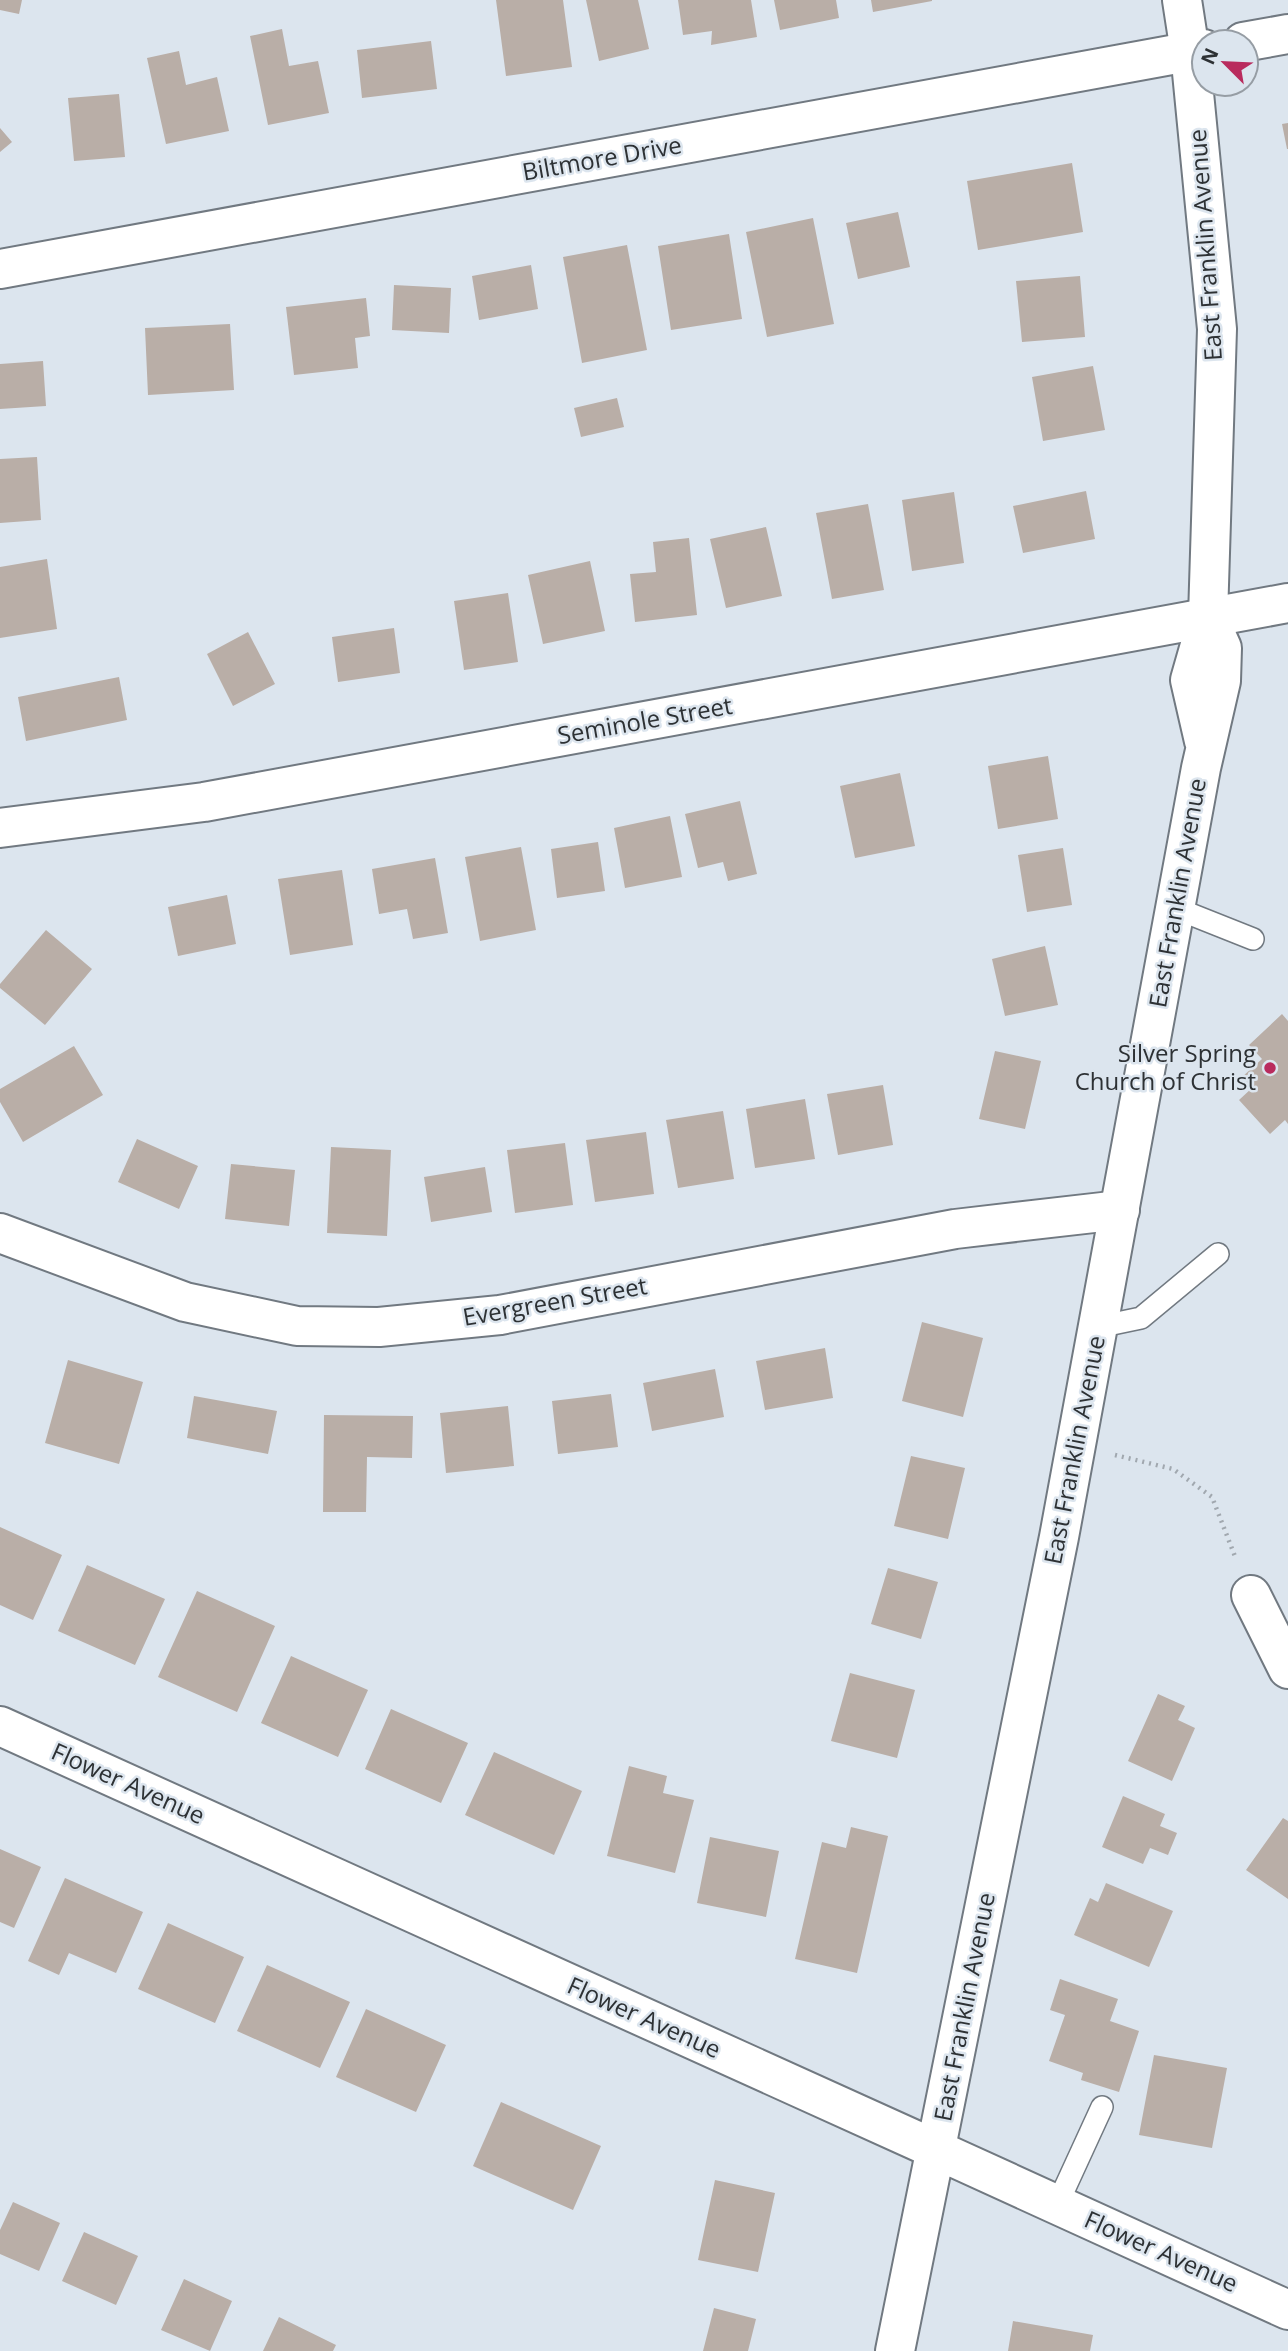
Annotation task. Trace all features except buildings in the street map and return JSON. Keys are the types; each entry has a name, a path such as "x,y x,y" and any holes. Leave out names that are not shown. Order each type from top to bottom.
{"street":[{"name":"East Franklin Avenue","path":"1182,0 1190,28"},
{"path":"1260,39 1288,34"},
{"name":"Biltmore Drive","path":"0,269 1190,52"},
{"name":"East Franklin Avenue","path":"895,2351 1056,1550 1205,749 1190,680 1208,617 1217,329 1200,98"},
{"name":"Seminole Street","path":"0,828 205,803 1288,603"},
{"name":"Evergreen Street","path":"0,1233 186,1303 297,1326 379,1327 500,1315 955,1229 1120,1210"},
{"path":"1251,1595 1288,1669"},
{"name":"Flower Avenue","path":"0,1726 1288,2310"}],"lane":[{"path":"1175,908 1252,939"},
{"path":"1098,1327 1141,1318 1218,1254"},
{"path":"1057,2204 1102,2107"}],"path":[{"path":"1115,1455 1173,1469 1212,1497 1251,1595"}],"place":[{"name":"Silver Spring Church of Christ","path":"1270,1068"}]}
